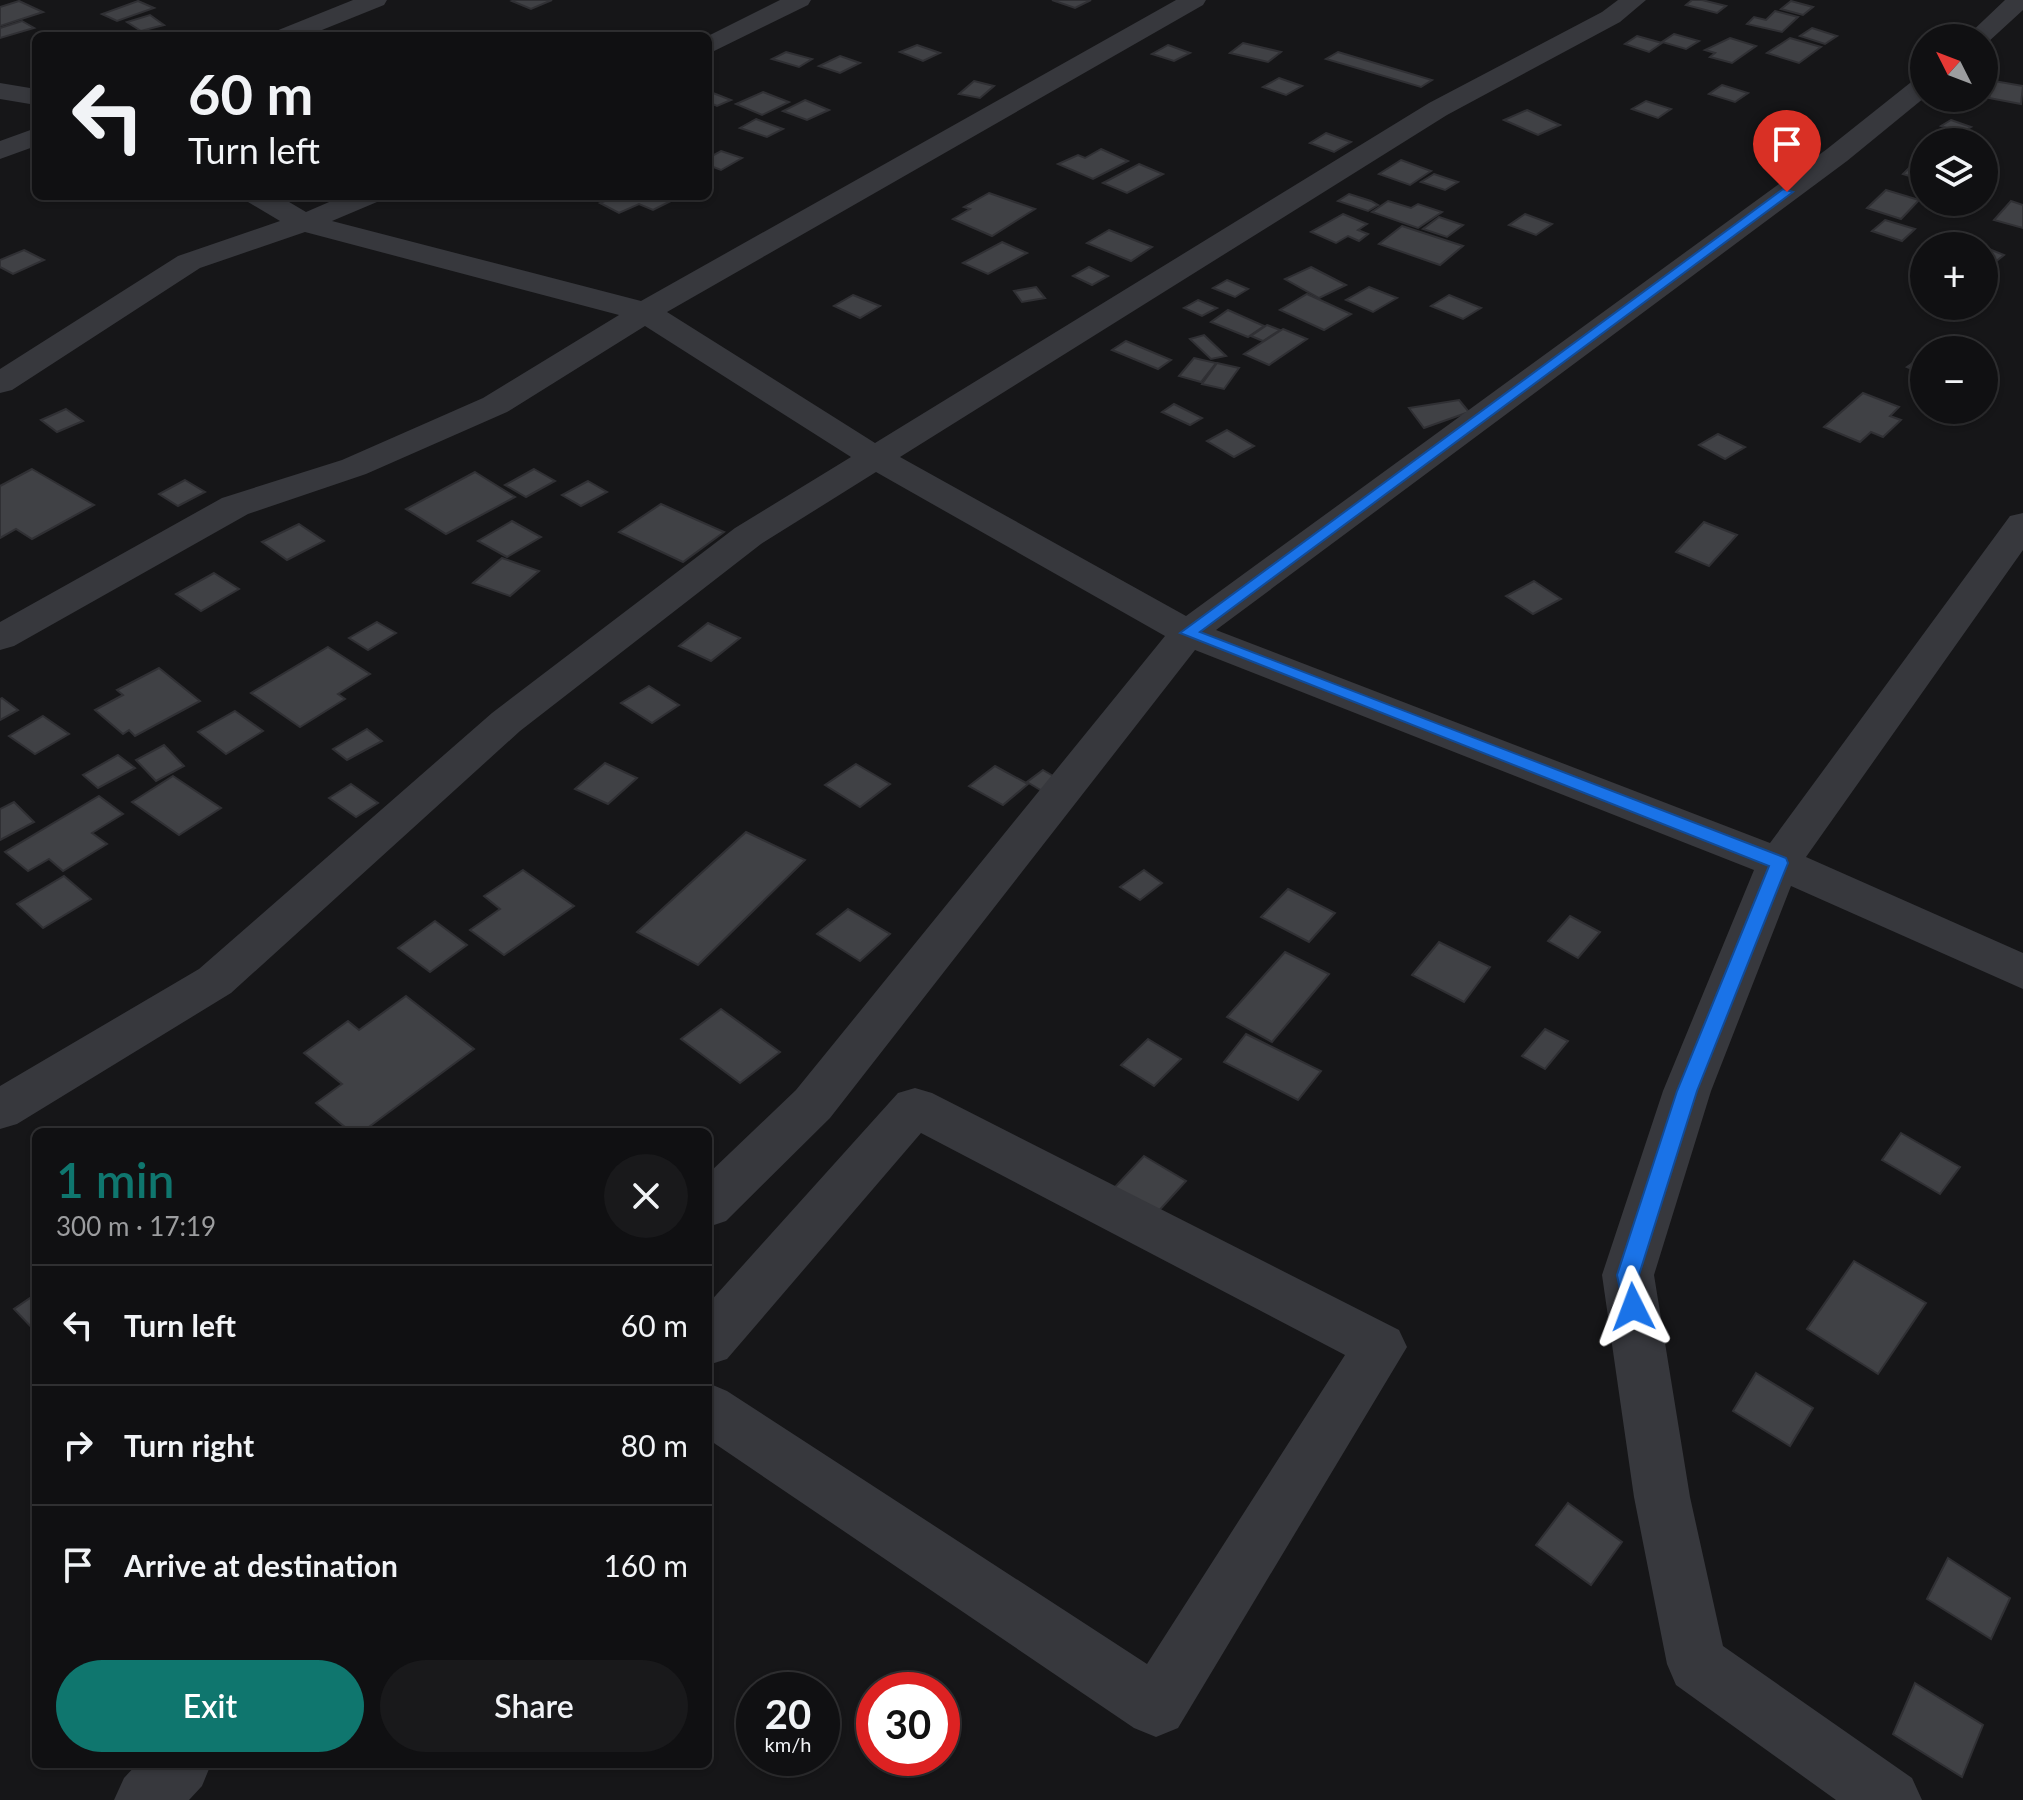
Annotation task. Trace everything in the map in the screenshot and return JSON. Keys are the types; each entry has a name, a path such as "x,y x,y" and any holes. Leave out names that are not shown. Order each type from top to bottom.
{"street":[{"path":"295,32 375,0"},
{"path":"712,44 799,0"},
{"path":"0,638 235,506 354,467 495,405 645,312 1194,0"},
{"path":"0,1110 215,981 506,722 748,536 1438,109 1611,17 1634,0"},
{"path":"1993,24 2019,0"},
{"path":"0,91 32,96"},
{"path":"712,1202 813,1104 1188,633 1824,165 1910,96"},
{"path":"0,151 32,138"},
{"path":"265,200 304,223 645,312 876,458 1188,633 1779,863 2023,972"},
{"path":"0,383 189,262 304,223 358,200"},
{"path":"1890,1800 1697,1664 1662,1497 1628,1275 1687,1091 1779,863 2023,524"},
{"path":"712,1337 915,1107 1380,1347 1156,1706 712,1411"},
{"path":"146,1800 176,1768"}],"building":[{"path":"552,0 531,9 512,1"},
{"path":"1052,0 1091,0 1075,8"},
{"path":"1692,0 1726,6 1717,13 1686,5"},
{"path":"19,1 43,12 0,26 0,7"},
{"path":"138,1 154,8 117,21 102,14"},
{"path":"1791,1 1813,7 1803,15 1781,9"},
{"path":"1775,11 1798,17 1782,32 1747,24 1754,17 1766,20"},
{"path":"150,15 164,25 141,31 127,22"},
{"path":"22,21 34,28 0,38 0,28"},
{"path":"1812,28 1837,36 1825,44 1800,36"},
{"path":"1674,34 1699,41 1686,49 1662,42"},
{"path":"1637,36 1662,43 1649,52 1625,44"},
{"path":"1730,38 1756,46 1732,63 1710,57 1715,53 1705,50"},
{"path":"1790,38 1821,47 1799,63 1767,53"},
{"path":"1243,43 1281,52 1268,62 1230,53"},
{"path":"917,45 940,53 923,61 900,52"},
{"path":"1168,45 1190,53 1174,61 1152,54"},
{"path":"786,52 812,59 799,67 772,59"},
{"path":"1338,52 1432,80 1421,87 1326,59"},
{"path":"840,56 860,63 840,73 819,66"},
{"path":"1279,78 1302,86 1286,95 1263,87"},
{"path":"974,81 994,86 980,98 959,94"},
{"path":"1998,82 2023,86 2021,104 1998,100"},
{"path":"1722,85 1748,93 1735,102 1709,94"},
{"path":"763,92 789,102 762,115 736,104"},
{"path":"712,93 731,100 717,106 712,104"},
{"path":"805,100 829,110 807,120 783,111"},
{"path":"1646,101 1671,109 1658,118 1632,109"},
{"path":"1527,110 1560,125 1538,135 1504,120"},
{"path":"756,119 783,129 767,137 740,128"},
{"path":"1951,120 1971,127 1947,128 1941,126"},
{"path":"1326,133 1351,142 1334,152 1310,143"},
{"path":"1101,149 1128,161 1093,179 1058,164 1078,155 1085,158"},
{"path":"721,151 742,158 721,170 712,167 712,156"},
{"path":"1401,160 1431,171 1410,185 1379,174"},
{"path":"1139,164 1163,174 1127,193 1103,183"},
{"path":"1434,174 1458,182 1445,190 1421,182"},
{"path":"1886,190 1910,197 1910,210 1901,219 1867,208"},
{"path":"989,193 1035,209 992,236 953,219 970,209 964,207"},
{"path":"1349,194 1378,205 1368,211 1338,201"},
{"path":"607,200 673,200 653,210 639,204 619,213 600,203"},
{"path":"1388,201 1411,208 1418,204 1442,212 1418,228 1372,212"},
{"path":"2011,201 2023,205 2023,228 1994,220"},
{"path":"1343,214 1367,224 1358,230 1368,234 1359,241 1348,236 1336,243 1311,232"},
{"path":"1525,214 1552,224 1536,235 1509,225"},
{"path":"1439,217 1463,225 1447,237 1423,229"},
{"path":"1885,220 1915,229 1902,241 1872,231"},
{"path":"1402,226 1463,246 1440,265 1379,244"},
{"path":"1109,230 1152,247 1131,261 1087,243"},
{"path":"1002,242 1027,253 988,274 963,263"},
{"path":"24,250 44,260 13,274 0,267 0,260"},
{"path":"1089,267 1108,276 1092,285 1073,276"},
{"path":"1311,267 1346,285 1319,298 1285,279"},
{"path":"1227,280 1248,289 1235,297 1213,288"},
{"path":"1036,287 1045,298 1022,302 1014,291"},
{"path":"1369,287 1397,298 1373,312 1346,300"},
{"path":"1307,294 1351,314 1324,330 1280,310"},
{"path":"853,295 880,306 860,318 834,306"},
{"path":"1449,295 1481,308 1463,319 1431,306"},
{"path":"1198,300 1217,308 1202,316 1184,308"},
{"path":"1228,310 1264,326 1248,337 1211,322"},
{"path":"1267,325 1280,330 1263,341 1251,336"},
{"path":"1283,329 1307,339 1269,365 1244,354"},
{"path":"1204,335 1226,356 1211,359 1190,339"},
{"path":"1126,341 1171,360 1158,369 1112,350"},
{"path":"1194,358 1216,363 1201,382 1179,376"},
{"path":"1217,363 1239,368 1224,389 1202,384"},
{"path":"1863,393 1899,407 1890,416 1901,420 1883,437 1871,432 1860,442 1824,427"},
{"path":"1459,400 1469,412 1424,428 1409,408"},
{"path":"1174,404 1202,418 1190,425 1162,412"},
{"path":"66,409 83,421 57,432 41,420"},
{"path":"1227,430 1254,446 1234,457 1207,441"},
{"path":"1718,434 1745,447 1725,459 1699,445"},
{"path":"32,469 94,505 32,539 16,529 0,538 0,486"},
{"path":"534,469 555,481 526,497 505,485"},
{"path":"475,472 515,497 446,534 406,509"},
{"path":"185,480 205,492 178,506 159,494"},
{"path":"588,481 607,492 581,506 562,495"},
{"path":"661,504 724,532 683,562 619,532"},
{"path":"512,521 541,537 507,557 478,541"},
{"path":"1704,522 1737,535 1709,566 1676,552"},
{"path":"299,524 324,541 287,560 262,542"},
{"path":"502,558 539,571 510,596 473,583"},
{"path":"214,573 239,589 201,611 176,594"},
{"path":"1534,581 1561,599 1533,614 1506,596"},
{"path":"377,622 396,633 368,650 349,638"},
{"path":"708,623 740,638 711,661 679,646"},
{"path":"328,647 370,674 338,694 345,699 300,727 251,693"},
{"path":"159,668 200,701 135,736 129,730 123,734 95,710 123,695 117,690"},
{"path":"649,686 679,705 652,723 621,703"},
{"path":"0,699 18,710 0,720"},
{"path":"235,711 263,731 226,754 198,732"},
{"path":"43,716 69,734 35,754 9,736"},
{"path":"367,729 382,741 347,760 333,749"},
{"path":"164,745 184,766 156,781 136,760"},
{"path":"118,755 135,768 98,788 83,775"},
{"path":"605,763 637,778 608,804 575,789"},
{"path":"856,764 890,784 860,807 825,785"},
{"path":"995,766 1028,784 1003,805 969,786"},
{"path":"1043,770 1065,783 1049,795 1027,782"},
{"path":"173,776 221,808 179,835 132,802"},
{"path":"351,784 378,803 356,817 329,798"},
{"path":"99,796 123,814 92,833 107,844 63,871 49,859 28,871 5,852"},
{"path":"14,802 34,822 0,840 0,809"},
{"path":"746,832 805,860 698,965 637,932"},
{"path":"523,870 574,906 504,955 470,930 500,909 484,896"},
{"path":"1144,870 1162,883 1140,900 1120,887"},
{"path":"64,876 91,899 43,928 17,904"},
{"path":"1288,889 1335,913 1309,942 1261,917"},
{"path":"848,909 890,934 860,961 817,934"},
{"path":"1570,916 1600,932 1578,958 1548,941"},
{"path":"435,921 467,945 430,972 398,948"},
{"path":"1439,942 1490,967 1464,1002 1412,975"},
{"path":"1285,952 1329,974 1272,1042 1227,1017"},
{"path":"406,996 474,1049 367,1128 346,1128 316,1103 342,1084 304,1053 348,1021 359,1030"},
{"path":"721,1009 780,1052 740,1083 681,1039"},
{"path":"1545,1029 1568,1041 1545,1069 1522,1056"},
{"path":"1246,1034 1321,1071 1298,1100 1224,1062"},
{"path":"1148,1039 1181,1059 1154,1086 1121,1065"},
{"path":"1901,1133 1960,1167 1940,1194 1882,1160"},
{"path":"1144,1156 1186,1181 1156,1214 1114,1188"},
{"path":"1854,1261 1926,1303 1878,1374 1807,1329"},
{"path":"32,1297 32,1328 14,1309"},
{"path":"1756,1373 1813,1408 1790,1446 1733,1411"},
{"path":"1568,1503 1622,1542 1591,1585 1536,1545"},
{"path":"1948,1558 2010,1598 1991,1639 1927,1599"},
{"path":"1915,1683 1983,1725 1962,1777 1893,1734"}],"route":[{"path":"1633,1307 1628,1275 1687,1091 1779,863 1188,633 1787,192"}]}
